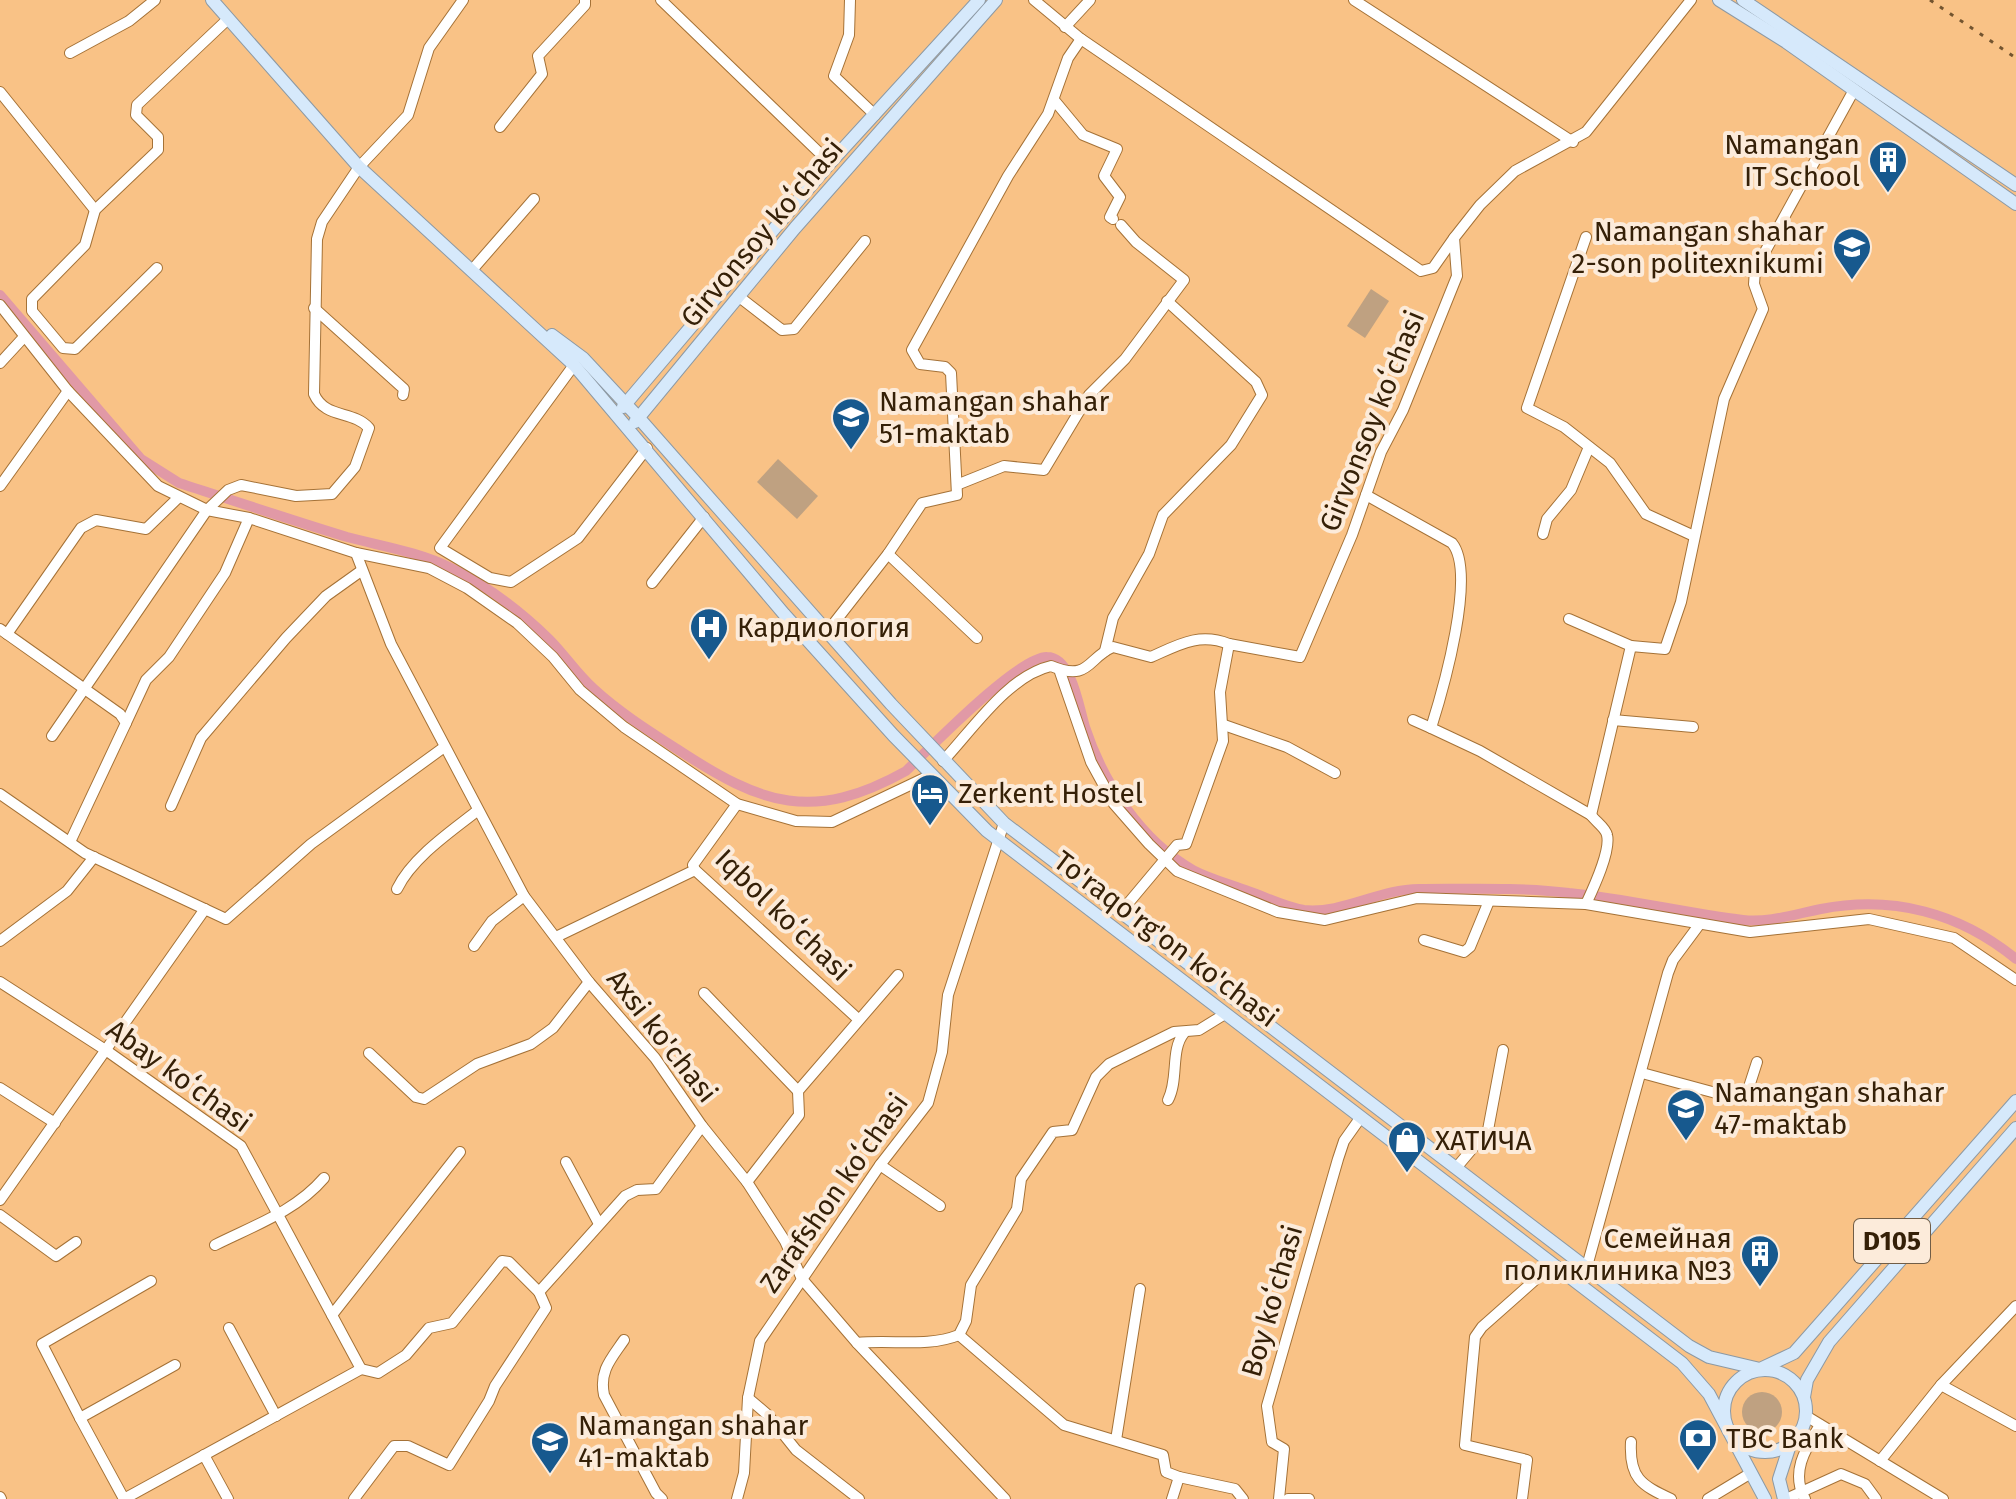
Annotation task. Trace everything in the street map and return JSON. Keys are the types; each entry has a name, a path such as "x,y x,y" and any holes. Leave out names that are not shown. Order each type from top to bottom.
{"main road":[{"path":"212,0 359,167 509,302 634,422"},
{"name":"Girvonsoy koʻchasi","path":"622,409 830,163 979,0"},
{"name":"Girvonsoy koʻchasi","path":"634,422 738,296 996,0"},
{"path":"1719,0 2016,204"},
{"path":"1743,0 2016,185"},
{"path":"509,302 583,358 622,409"},
{"name":"To'raqo'rg'on ko'chasi","path":"634,422 647,448 784,614 904,747 999,842 1698,1377 1765,1499"},
{"name":"To'raqo'rg'on ko'chasi","path":"634,422 919,735 1004,823 1689,1346 1725,1362 1760,1369"},
{"name":"D105","path":"1727,1428 1724,1403 1736,1380 1779,1363 1807,1341 2016,1101"},
{"name":"D105","path":"1806,1416 1804,1397 1807,1380 1831,1341 2016,1128"},
{"path":"1760,1369 1787,1375 1804,1397"},
{"path":"1727,1428 1734,1439 1756,1451 1780,1449 1799,1435 1806,1416"},
{"path":"1785,1499 1779,1479 1791,1443"}],"street":[{"path":"70,53 129,21 155,0"},
{"path":"52,736 210,507 228,491 241,485 296,496 332,494 355,467 369,428 364,422 326,410 317,399 314,308 317,239 335,199 359,167 408,115 429,48 463,0"},
{"path":"500,127 542,74 538,56 585,5 585,0"},
{"path":"661,0 830,163"},
{"path":"850,0 849,35 834,76 875,115"},
{"path":"1034,0 1081,39 1421,271 1433,268 1480,205 1515,171 1573,142 1603,113 1691,0"},
{"path":"1065,27 1090,0"},
{"path":"1354,0 1573,142"},
{"path":"157,268 75,349 63,348 32,311 32,299 85,245 95,210 158,150 158,137 136,115 137,105 228,19"},
{"path":"827,632 888,554 922,503 955,498 959,484 951,373 945,367 920,364 912,350 994,199 1054,100 1068,58 1081,39"},
{"path":"1569,619 1631,646 1665,649 1681,602 1721,428 1724,399 1763,309 1754,284 1755,270 1854,90"},
{"path":"0,92 95,210"},
{"path":"959,484 1004,466 1044,470 1083,402 1125,359 1184,277 1136,242 1110,217 1120,197 1104,176 1117,149 1083,135 1054,100"},
{"path":"472,270 534,199"},
{"path":"1586,237 1527,408 1564,427 1610,463 1646,514 1694,536"},
{"name":"Girvonsoy koʻchasi","path":"1229,644 1300,657 1457,276 1454,238"},
{"path":"738,296 782,330 794,329 865,241"},
{"path":"1105,651 1113,618 1149,554 1163,515 1231,445 1262,395 1256,382 1167,301"},
{"path":"0,305 68,391 158,486 179,497 356,553 429,568 467,588 517,623 553,657 580,690 624,727 737,804 796,821 832,822 931,774"},
{"path":"314,308 404,389 403,395"},
{"path":"16,325 32,311"},
{"path":"0,363 24,337"},
{"path":"574,365 440,548 490,578 511,582 578,538 647,448"},
{"path":"0,486 68,391"},
{"path":"1543,534 1547,519 1571,490 1589,447"},
{"path":"1366,495 1452,543 1461,557 1456,628 1431,728"},
{"path":"126,723 120,714 4,632 81,528 96,520 146,529 179,497"},
{"path":"652,583 704,517"},
{"path":"70,842 146,680 169,657 225,573 249,518"},
{"name":"Axsi ko'chasi","path":"356,553 391,644 443,748 524,896 589,982 655,1058 702,1126 747,1182 785,1241 802,1279 857,1343 1005,1499"},
{"path":"888,554 977,638"},
{"path":"171,806 201,738 326,596 361,571"},
{"path":"943,760 1027,675 1051,666 1060,672 1075,671 1095,663 1113,647 1151,657 1173,644 1202,638 1229,644 1220,692 1224,725 1216,764 1186,844 1177,845 1120,913"},
{"path":"1591,815 1631,646"},
{"path":"1060,672 1085,747 1114,804 1167,857 1203,883 1278,912 1314,920 1343,916 1406,898 1587,903 1699,925 1763,932 1869,919 1954,938 2016,980"},
{"path":"1413,720 1480,751 1591,815 1607,835 1587,903"},
{"path":"1613,720 1693,727"},
{"path":"1224,725 1287,747 1335,773"},
{"path":"0,794 94,857 220,918 233,916 311,844 443,748"},
{"name":"Iqbol koʻchasi","path":"737,804 702,850 693,865 695,870 858,1019"},
{"path":"397,889 402,879 447,834 477,811"},
{"name":"Zarafshon koʻchasi","path":"737,1499 744,1473 748,1398 760,1341 880,1165 928,1103 934,1089 948,995 1004,823"},
{"path":"0,941 67,891 94,857"},
{"path":"556,937 695,870"},
{"path":"474,946 492,921 524,896"},
{"path":"1424,940 1464,952 1470,947 1489,901"},
{"path":"0,1200 205,909"},
{"path":"1586,1270 1673,960 1699,925"},
{"path":"798,1091 898,975"},
{"name":"Abay koʻchasi","path":"0,982 107,1051 241,1146 361,1369"},
{"path":"369,1053 416,1097 424,1099 477,1064 542,1036 553,1028 589,982"},
{"path":"704,993 798,1091 799,1115 747,1182"},
{"path":"857,1343 899,1339 924,1344 959,1335 966,1321 971,1285 1014,1217 1021,1179 1055,1130 1072,1130 1096,1077 1109,1064 1174,1032 1184,1033 1207,1026 1225,1014"},
{"path":"1168,1100 1177,1072 1177,1042 1184,1033"},
{"path":"1456,1168 1488,1130 1503,1050"},
{"path":"1642,1073 1738,1099 1747,1093 1757,1062"},
{"path":"0,1088 55,1123"},
{"name":"Boy koʻchasi","path":"1279,1499 1284,1449 1272,1442 1267,1406 1338,1159 1344,1141 1361,1117"},
{"path":"539,1292 631,1192 656,1189 702,1126"},
{"path":"332,1315 460,1152"},
{"path":"566,1162 599,1224"},
{"path":"880,1165 940,1206"},
{"path":"215,1245 309,1195 324,1178"},
{"path":"0,1215 56,1256 76,1242"},
{"path":"151,1281 42,1344 124,1499 361,1369 378,1373 406,1355 429,1328 452,1323 502,1261 509,1262 539,1292 546,1308 449,1465 408,1446 394,1446 354,1499"},
{"path":"1522,1499 1527,1460 1465,1445 1475,1337 1482,1327 1553,1264"},
{"path":"1116,1440 1140,1289"},
{"path":"1880,1461 1941,1385 2016,1306"},
{"path":"229,1328 276,1416"},
{"path":"959,1335 1064,1425 1163,1455 1166,1472 1235,1489 1243,1499"},
{"path":"624,1340 604,1369 601,1381 604,1395 662,1499"},
{"path":"80,1418 175,1365"},
{"path":"1941,1385 2016,1426"},
{"path":"748,1398 768,1415 796,1450 859,1499"},
{"path":"1806,1416 1943,1499"},
{"path":"1802,1495 1798,1477 1801,1458 1820,1425"},
{"path":"1631,1442 1630,1463 1636,1474 1647,1488 1671,1499"},
{"path":"204,1455 228,1499"},
{"path":"1708,1499 1751,1473"},
{"path":"1785,1499 1802,1495 1841,1474 1865,1484 1876,1499"},
{"path":"1172,1499 1179,1477"},
{"path":"1288,1499 1309,1499"}],"shaded area":[{"path":"1371,289 1389,301 1365,338 1347,326"},
{"path":"778,459 818,496 797,519 757,482"},
{"path":"1762,1392 1776,1398 1782,1412 1776,1426 1762,1432 1748,1426 1742,1412 1748,1398"}],"waterway":[{"path":"0,295 141,459 179,483 347,537 439,562 464,575 527,619 588,683 624,713 707,768 762,794 815,802 873,787 906,771 996,687 1017,671 1047,657 1056,659 1068,674 1102,768 1113,789 1141,827 1174,858 1193,870 1290,907 1304,910 1333,908 1419,889 1569,893 1753,921 1848,905 1874,904 1949,919 1994,943 2016,959"}],"railway":[{"path":"1930,0 2016,58"}],"place":[{"name":"Namangan IT School","path":"1888,194"},
{"name":"Namangan shahar 2-son politexnikumi","path":"1852,281"},
{"name":"Namangan shahar 51-maktab","path":"851,451"},
{"name":"Кардиология","path":"709,661"},
{"name":"Zerkent Hostel","path":"930,827"},
{"name":"Namangan shahar 47-maktab","path":"1686,1142"},
{"name":"ХАТИЧА","path":"1407,1174"},
{"name":"Семейная поликлиника №3","path":"1760,1288"},
{"name":"TBC Bank","path":"1698,1472"},
{"name":"Namangan shahar 41-maktab","path":"550,1475"}]}
